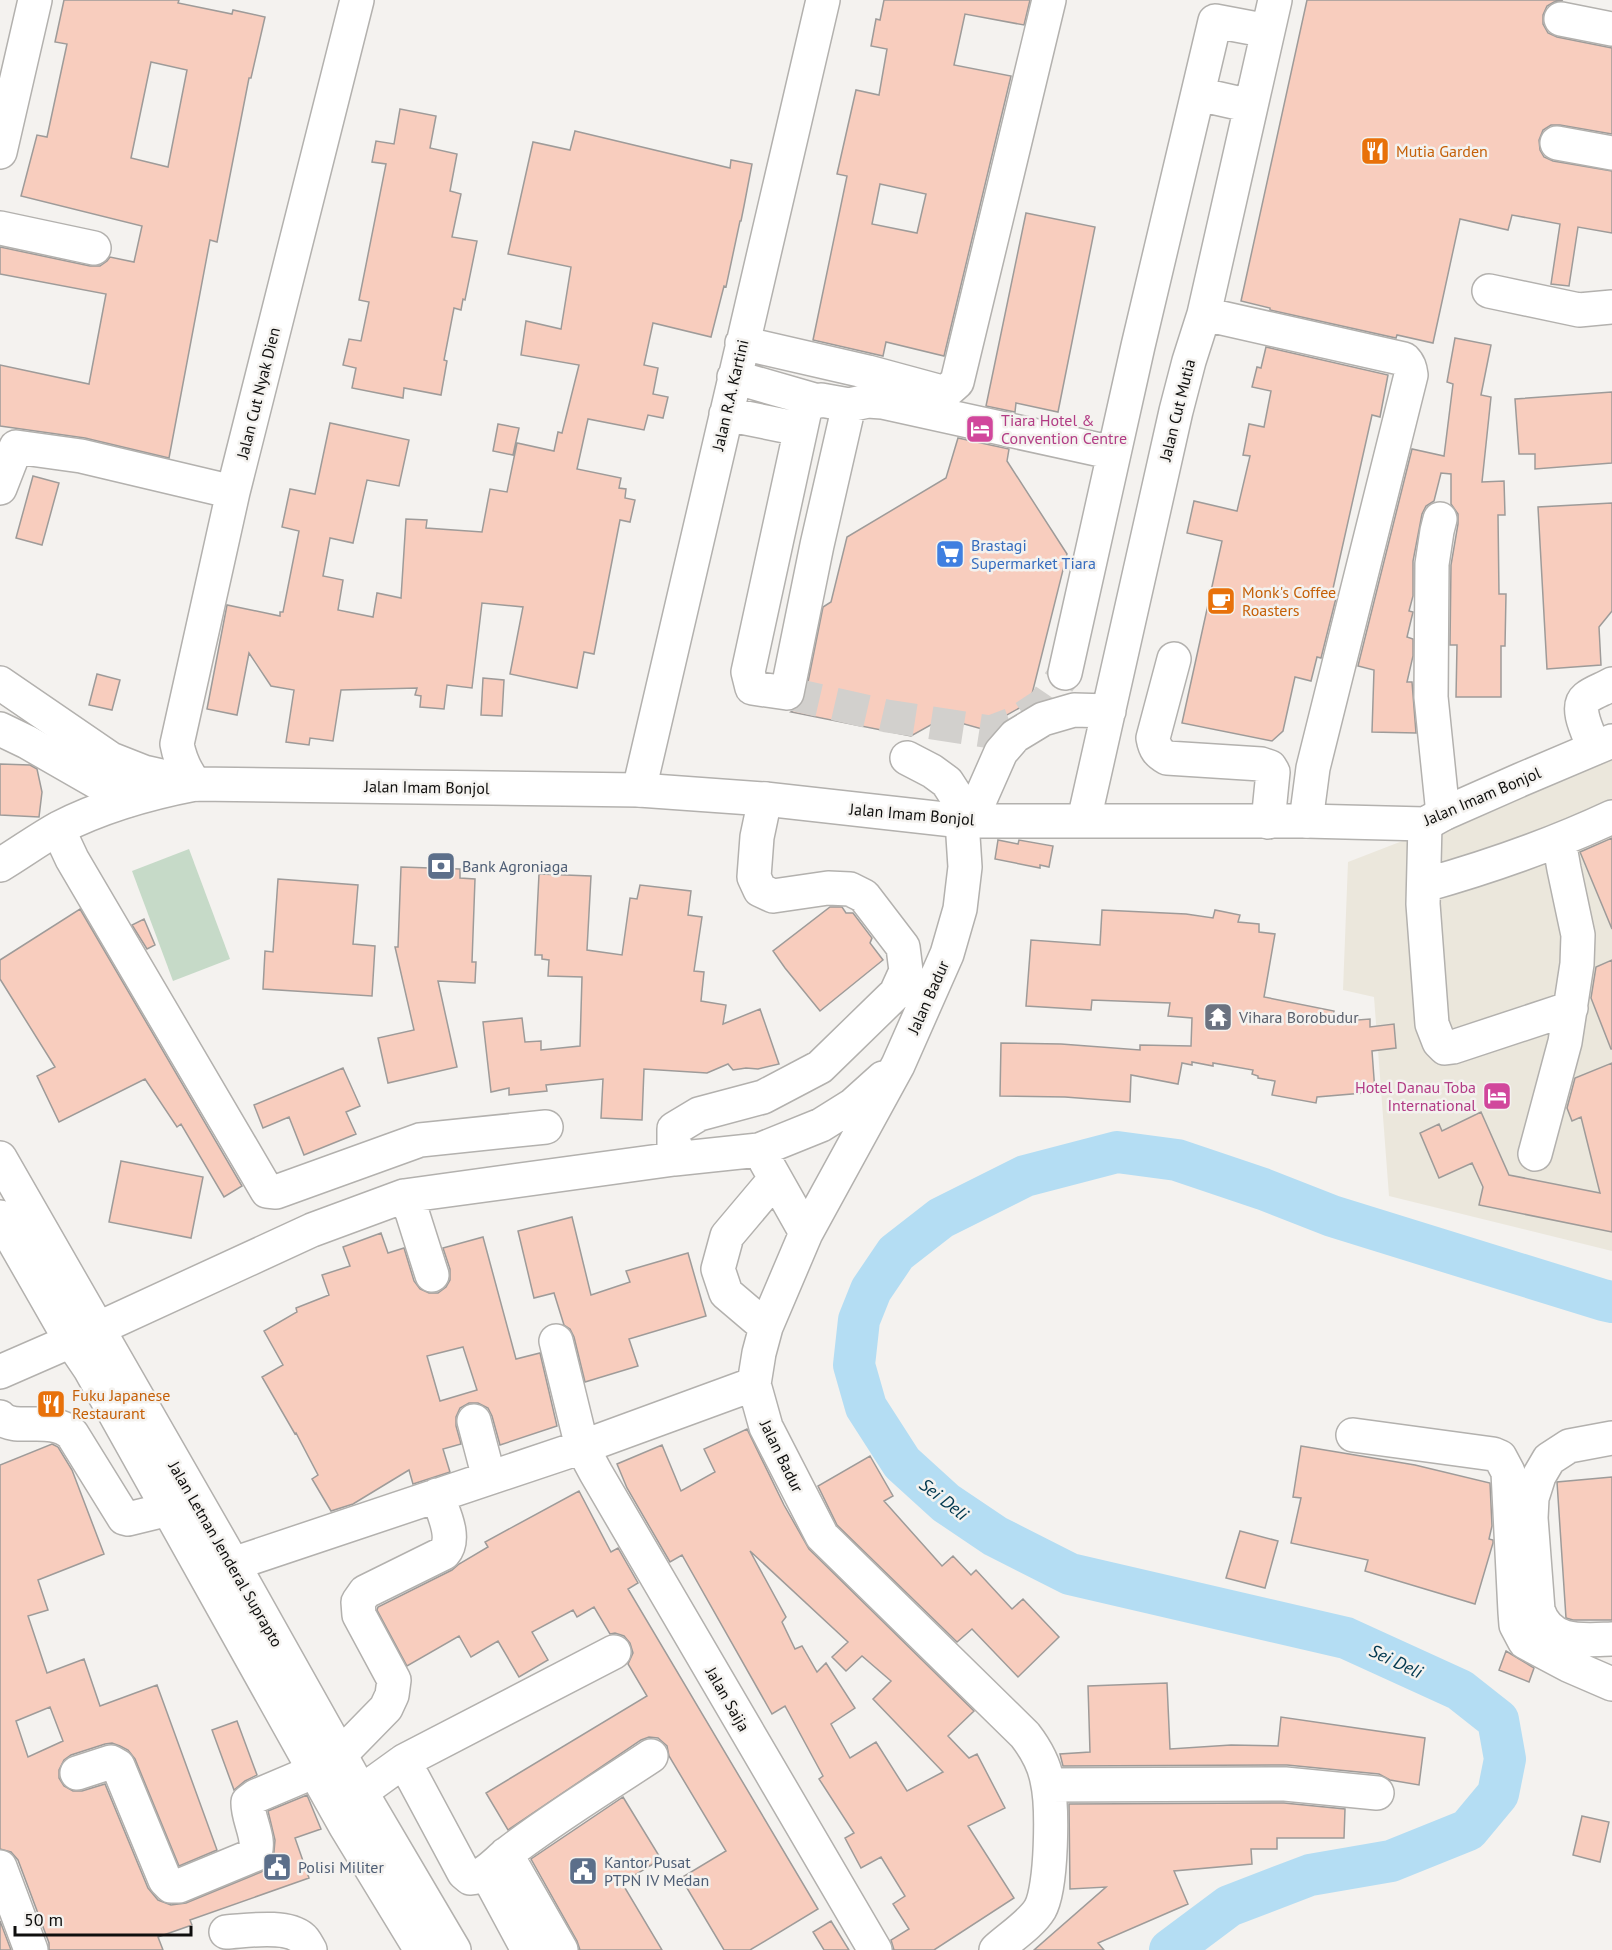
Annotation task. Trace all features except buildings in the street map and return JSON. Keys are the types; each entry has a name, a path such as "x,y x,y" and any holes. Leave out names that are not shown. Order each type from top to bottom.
{"street":[{"path":"0,152 35,0"},
{"name":"Jalan Cut Nyak Dien","path":"195,784 179,758 177,744 234,492 357,0"},
{"name":"Jalan R.A. Kartini","path":"639,790 823,0"},
{"path":"833,403 817,545 787,693 752,687 748,672 806,405 833,403 868,401 935,402 957,382 1049,0"},
{"name":"Jalan Cut Mutia","path":"1084,820 1176,411 1204,314 1275,0"},
{"path":"1561,20 1612,29"},
{"path":"1065,673 1125,402 1215,21 1268,31"},
{"path":"1198,94 1251,106"},
{"path":"1557,143 1612,153"},
{"path":"0,228 94,248"},
{"path":"1489,291 1579,310 1612,307"},
{"path":"1204,314 1404,359 1410,368 1411,375 1313,768 1306,821"},
{"path":"742,343 868,372 935,402 1053,438 1114,453"},
{"path":"1138,346 1189,361"},
{"path":"734,377 833,403"},
{"path":"1125,402 1176,411"},
{"path":"726,414 800,429"},
{"path":"0,488 8,445 81,456 234,492"},
{"path":"1440,519 1432,564 1431,697 1434,819 1423,910 1432,1024 1439,1042 1445,1048 1571,1008"},
{"path":"1174,659 1153,738 1155,748 1159,754 1167,758 1262,764 1270,767 1272,772 1268,822"},
{"name":"Jalan Imam Bonjol","path":"0,683 111,759 144,772 195,784"},
{"path":"1603,745 1582,718 1582,705 1587,698 1612,684"},
{"path":"966,821 1001,752 1015,736 1043,720 1074,710 1109,711"},
{"path":"0,729 128,800"},
{"name":"Jalan Imam Bonjol","path":"0,865 58,829 94,812 160,790 195,784 639,790 765,799 966,821 1268,822 1434,819 1603,745"},
{"name":"Jalan Badur","path":"907,758 947,782 958,799 966,821 965,867 960,909 947,954 898,1065 806,1233 766,1327 754,1384 765,1427 822,1536 1024,1735 1040,1760 1048,1785 1050,1831 1045,1898 1036,1915 996,1950"},
{"path":"674,1159 674,1129 699,1114 763,1097 820,1066 897,993 906,971 903,947 864,896 857,892 850,889 828,888 773,896 760,890 754,877 757,837 765,799"},
{"path":"1425,885 1559,841 1612,817"},
{"path":"58,829 72,859 267,1191 276,1192 420,1140 546,1128"},
{"path":"1535,1154 1565,1042 1571,1008 1578,935 1559,841"},
{"path":"0,1372 312,1230 404,1196 674,1159 759,1150 829,1120 853,1105 898,1065"},
{"path":"759,1150 806,1233"},
{"name":"Jalan Letnan Jenderal Suprapto","path":"0,1158 84,1335 90,1369 169,1509 328,1763 361,1792 454,1950"},
{"path":"766,1327 726,1293 718,1269 727,1236 775,1179"},
{"path":"404,1196 412,1212 432,1275"},
{"name":"Jalan Letnan Jenderal Suprapto","path":"0,1217 84,1335 233,1564 328,1763 346,1827 421,1950"},
{"name":"Jalan Saija","path":"556,1341 582,1447 875,1950"},
{"path":"233,1564 582,1447 754,1384"},
{"path":"0,1417 10,1424 51,1424 64,1427 72,1434 124,1518 169,1509"},
{"path":"474,1421 489,1479"},
{"path":"1353,1435 1500,1457 1508,1472 1515,1612 1520,1635 1526,1642 1568,1665 1612,1684"},
{"path":"1612,1438 1569,1446 1549,1459 1539,1476 1532,1498 1531,1518 1538,1610 1541,1620 1555,1634 1563,1637 1581,1640 1612,1639"},
{"path":"77,1773 111,1762 118,1766 165,1880 171,1886 179,1886 254,1855 257,1843 248,1813 248,1802 256,1796 328,1763 386,1708 392,1695 394,1680 359,1615 358,1602 365,1592 444,1553 449,1547 450,1539 437,1495"},
{"path":"361,1792 404,1761 614,1652"},
{"path":"404,1761 464,1873 470,1878 477,1878 533,1834 651,1756"},
{"path":"1048,1785 1285,1784 1377,1793"},
{"path":"496,1863 528,1950"},
{"path":"496,1863 561,1950"},
{"path":"0,1867 31,1950"},
{"path":"226,1932 286,1931 302,1938 310,1950"}],"shaded area":[{"name":"Hotel Danau Toba International","path":"1612,760 1612,1251 1389,1196 1374,997 1343,990 1348,862"}],"green space":[{"path":"189,849 230,959 173,981 132,871"}],"waterway":[{"name":"Sei Deli","path":"1170,1950 1229,1906 1310,1875 1391,1861 1468,1830 1498,1794 1505,1759 1498,1720 1460,1690 1346,1638 1070,1574 995,1536 946,1503 902,1463 866,1407 854,1365 859,1320 871,1290 896,1253 941,1218 1025,1176 1117,1152 1177,1160 1263,1189 1332,1216 1612,1302"}],"tunnel":[{"path":"787,693 887,716 991,732 1017,722 1044,704 1065,673"}],"place":[{"name":"Mutia Garden","path":"1375,151"},
{"name":"Tiara Hotel & Convention Centre","path":"980,429"},
{"name":"Brastagi Supermarket Tiara","path":"950,554"},
{"name":"Monk's Coffee Roasters","path":"1221,601"},
{"name":"Bank Agroniaga","path":"441,866"},
{"name":"Vihara Borobudur","path":"1218,1017"},
{"name":"Hotel Danau Toba International","path":"1497,1096"},
{"name":"Fuku Japanese Restaurant","path":"51,1404"},
{"name":"Polisi Militer","path":"277,1867"},
{"name":"Kantor Pusat PTPN IV Medan","path":"583,1871"}]}
